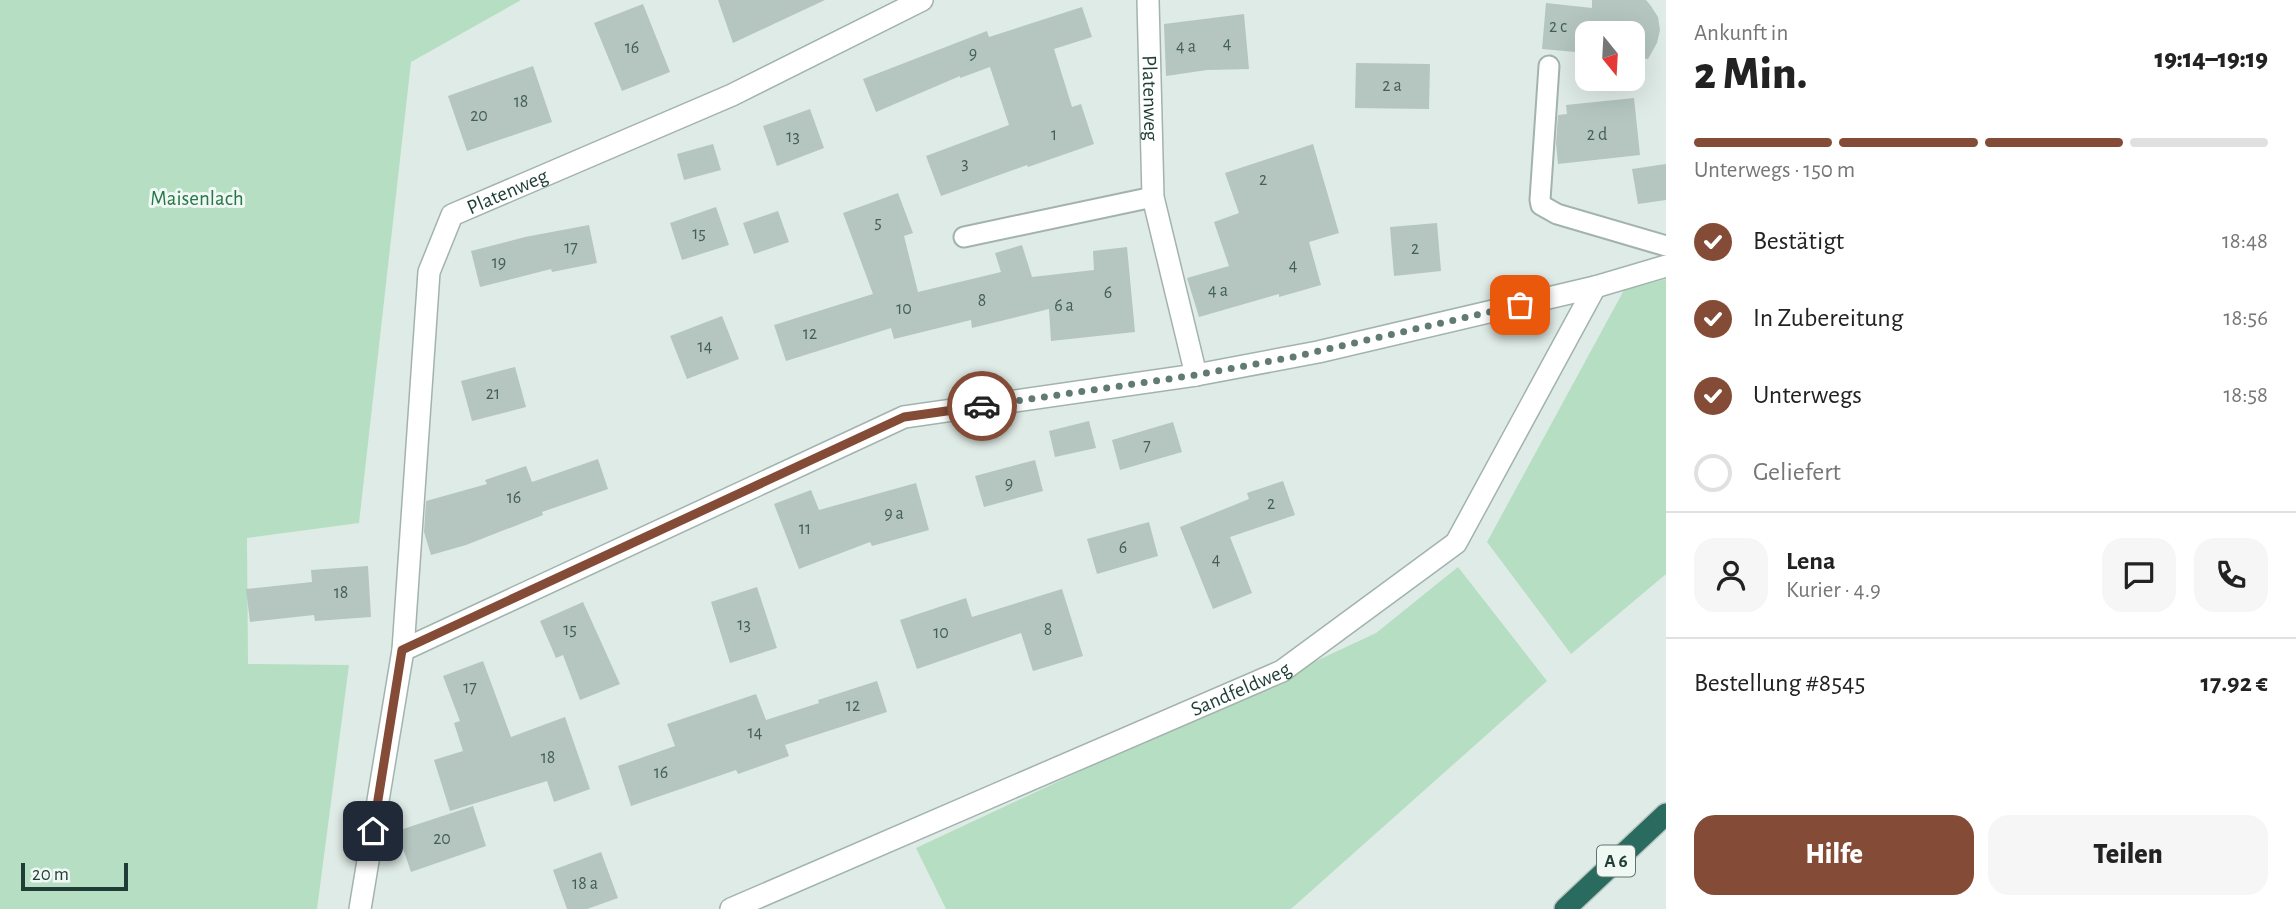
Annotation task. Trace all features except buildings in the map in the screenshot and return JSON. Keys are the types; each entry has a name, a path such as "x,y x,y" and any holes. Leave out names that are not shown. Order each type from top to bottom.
{"highway":[{"name":"A 6","path":"1565,909 1666,814"}],"street":[{"name":"Platenweg","path":"402,650 429,272 452,215 732,95 922,0"},
{"name":"Platenweg","path":"1148,0 1153,197 1196,375"},
{"path":"360,909 402,650 904,417 1196,375 1318,352 1595,287 1666,266"},
{"name":"Sandfeldweg","path":"731,909 1282,671 1456,543 1595,287"}],"lane":[{"path":"1549,66 1541,205 1557,214 1666,246"},
{"path":"964,237 1153,197"}],"green space":[{"name":"Maisenlach","path":"0,0 521,0 411,62 359,523 247,538 248,664 349,665 317,909 0,909"},
{"path":"1666,279 1666,574 1571,654 1487,542 1624,290"},
{"path":"1458,567 1547,681 1291,909 946,909 916,848 1376,633"}],"way so far":[{"path":"982,406 1196,375 1293,357 1520,305"}],"route":[{"path":"373,831 402,650 904,417 982,406"}]}
